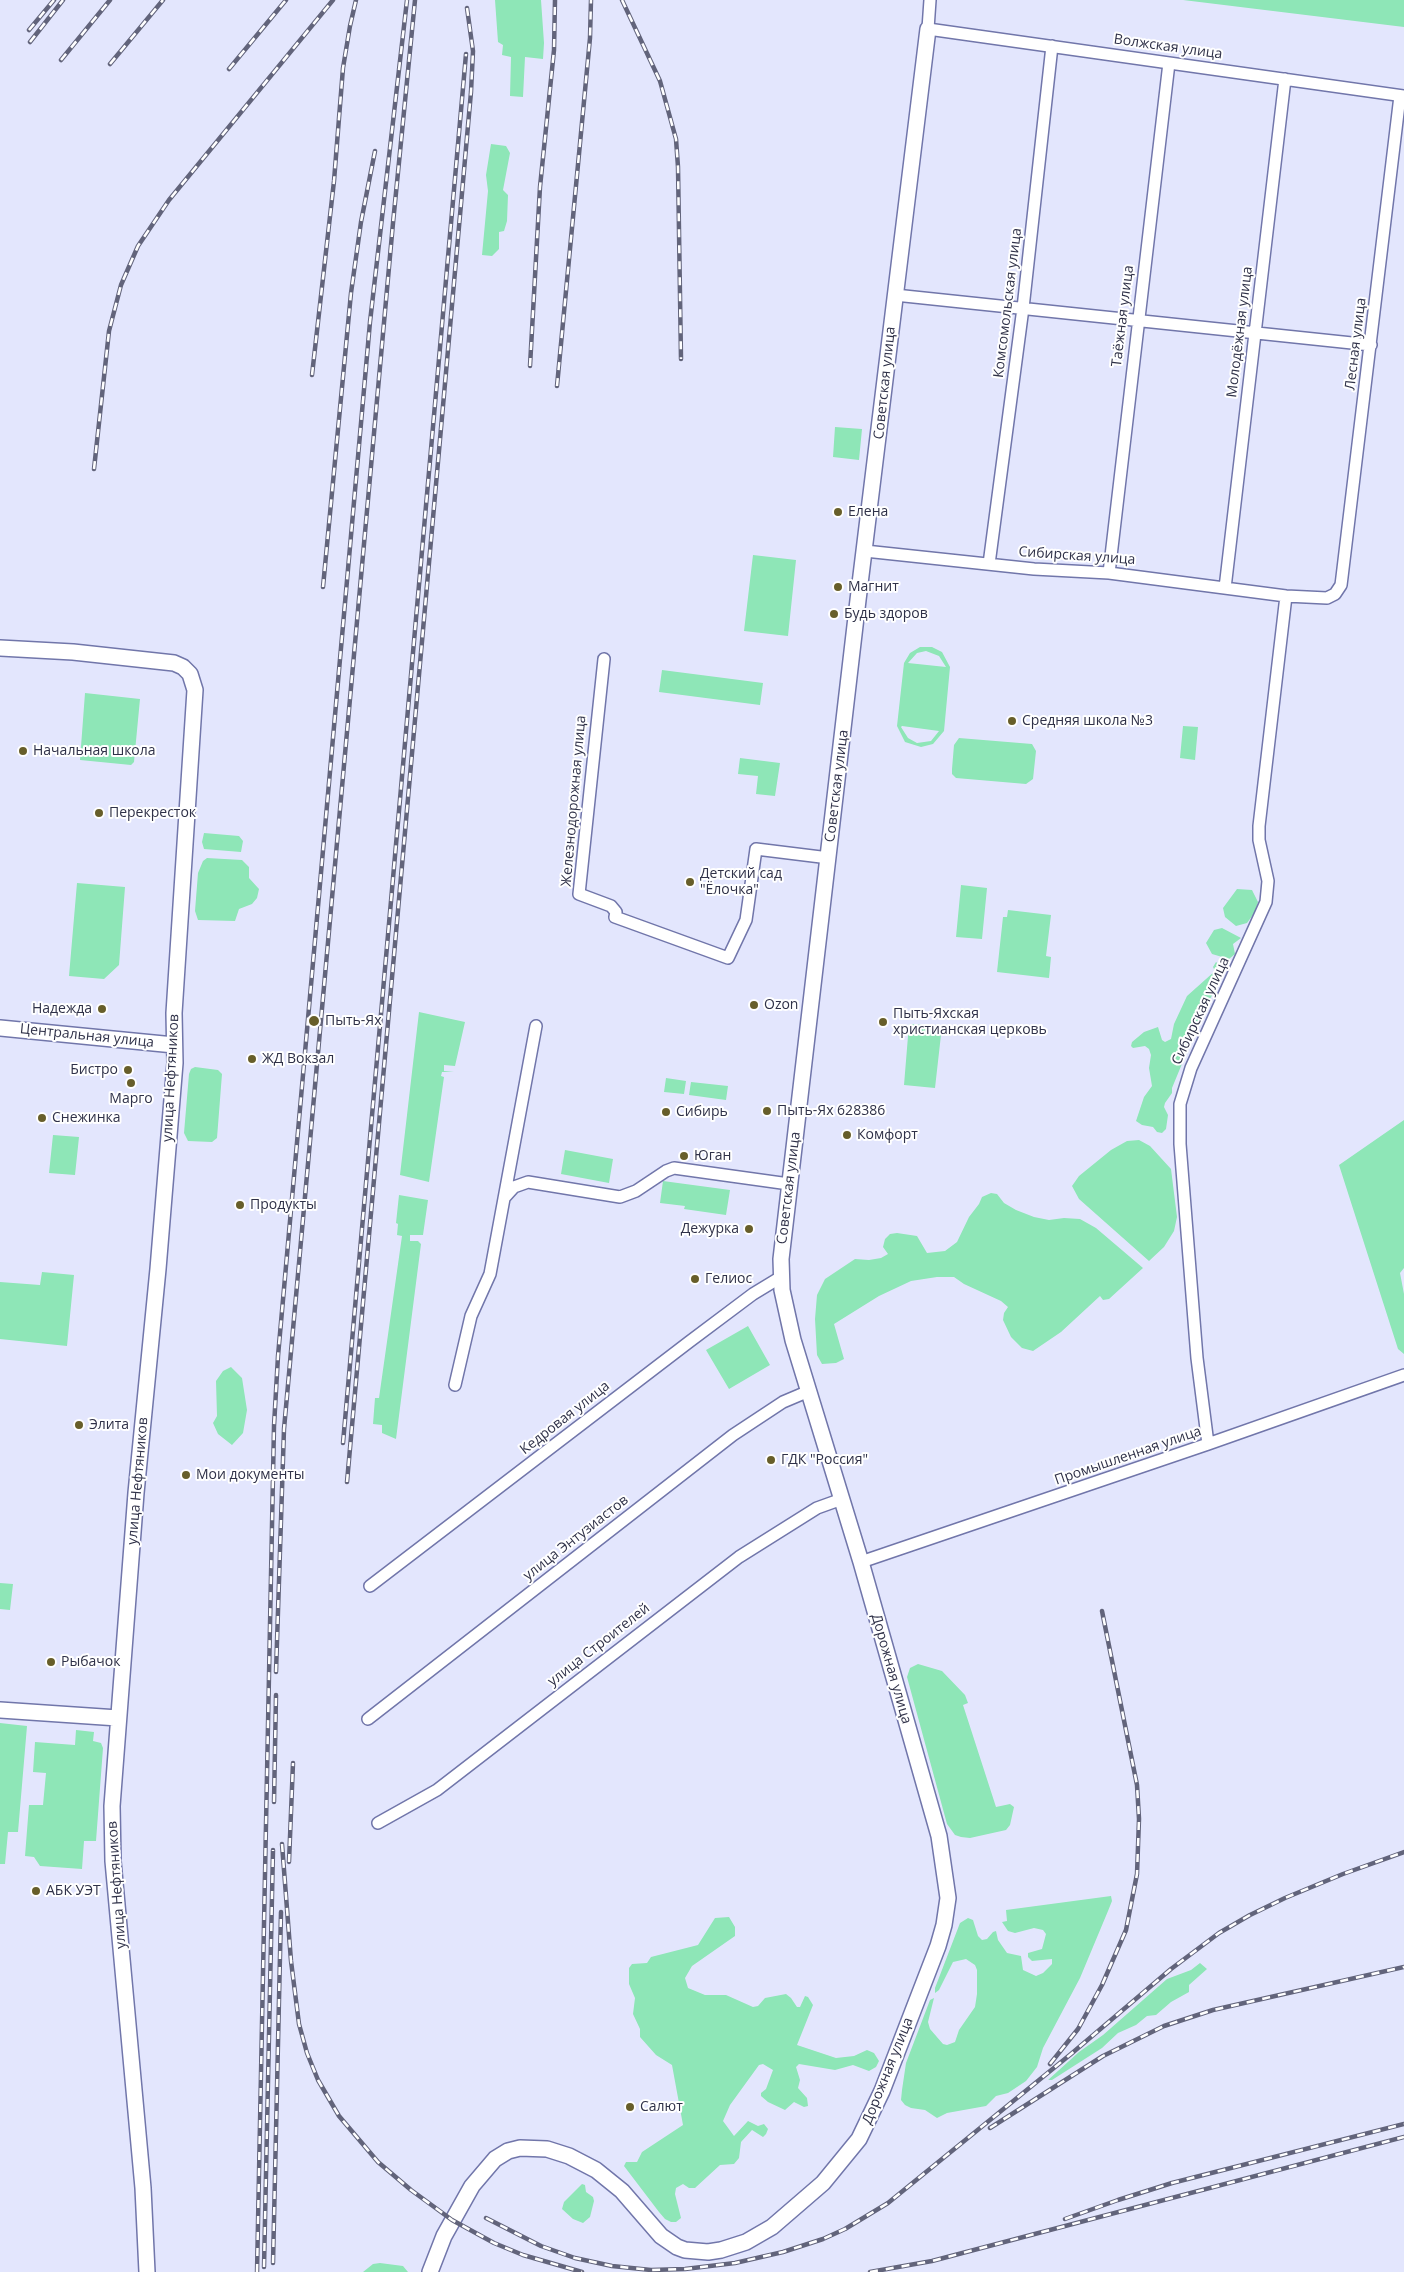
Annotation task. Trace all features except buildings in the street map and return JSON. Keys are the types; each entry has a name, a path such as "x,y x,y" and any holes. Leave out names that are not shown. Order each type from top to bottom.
{"street":[{"name":"Советская улица","path":"861,1562 788,1322 781,1277 782,1240 930,0"},
{"name":"Волжская улица","path":"928,29 1402,96"},
{"name":"Комсомольская улица","path":"989,564 1023,308 1052,46"},
{"name":"Таёжная улица","path":"1109,573 1169,63"},
{"name":"Молодёжная улица","path":"1225,588 1285,79"},
{"name":"Лесная улица","path":"1335,594 1341,585 1402,96"},
{"path":"894,295 1370,345"},
{"name":"Сибирская улица","path":"865,551 989,564 1109,573 1286,596 1327,598 1335,594"},
{"name":"Сибирская улица","path":"1208,1444 1197,1358 1180,1144 1180,1104 1191,1068 1262,915 1266,902 1268,881 1259,840 1259,826 1286,596"},
{"name":"улица Нефтяников","path":"0,648 83,653 174,663 183,667 190,674 195,690 178,943 174,1045 158,1269 138,1474 118,1718 111,1842 143,2188 147,2272"},
{"name":"Железнодорожная улица","path":"604,660 579,894 610,906 616,912 615,917 728,958 746,920 756,849 829,858"},
{"path":"455,1386 471,1316 490,1274 536,1026"},
{"name":"Центральная улица","path":"0,1028 174,1045"},
{"path":"503,1199 514,1187 528,1182 620,1197 636,1191 666,1171 674,1168 789,1184"},
{"name":"Кедровая улица","path":"370,1586 689,1342 753,1294 781,1277"},
{"name":"Промышленная улица","path":"861,1562 1404,1375"},
{"name":"улица Энтузиастов","path":"368,1719 732,1435 782,1402 809,1391"},
{"name":"улица Строителей","path":"378,1824 438,1790 733,1561 816,1508 842,1499"},
{"name":"Дорожная улица","path":"430,2272 444,2236 472,2186 495,2159 514,2149 528,2147 548,2149 587,2165 603,2175 622,2191 669,2242 685,2250 708,2252 735,2247 772,2227 823,2183 859,2139 882,2091 938,1946 944,1925 948,1898 939,1836 861,1562"},
{"path":"0,1710 118,1718"}],"green space":[{"path":"495,0 541,0 544,43 543,59 525,57 523,97 510,96 511,57 502,55 503,45 498,42"},
{"path":"1183,0 1404,0 1404,27"},
{"path":"491,144 506,146 510,153 503,190 508,195 507,221 504,231 499,232 499,249 492,256 482,255 488,191 486,175"},
{"path":"835,427 862,429 859,460 833,457"},
{"path":"753,555 796,560 788,636 744,631"},
{"path":"920,647 932,647 942,652 950,667 944,731 933,744 921,747 905,742 897,726 904,663 910,653","holes":["926,651 939,656 946,667 908,663 917,653","902,726 939,731 931,741 917,743 908,738"]},
{"path":"662,670 763,683 760,705 659,692"},
{"path":"85,693 140,699 134,762 131,765 80,760"},
{"path":"1183,726 1198,727 1195,760 1180,758"},
{"path":"959,738 1032,744 1036,751 1033,779 1026,784 956,778 952,774 952,769 954,745"},
{"path":"740,758 780,763 775,796 756,794 758,776 738,774"},
{"path":"204,833 239,836 243,841 241,852 204,849 202,842"},
{"path":"207,858 242,860 249,867 249,878 259,889 257,898 252,904 239,909 235,921 198,920 195,911 198,873 203,861"},
{"path":"77,883 125,887 119,965 104,979 69,976"},
{"path":"961,885 987,888 982,939 956,937"},
{"path":"1237,889 1252,890 1258,902 1255,912 1247,923 1236,926 1225,917 1223,908"},
{"path":"1008,910 1051,915 1046,956 1051,957 1049,978 997,972 1003,917 1007,917"},
{"path":"1222,928 1241,938 1233,944 1235,954 1229,959 1212,954 1206,943 1214,930"},
{"path":"1216,962 1223,968 1221,979 1205,1008 1172,1088 1172,1093 1165,1103 1164,1107 1168,1115 1166,1129 1162,1133 1157,1132 1153,1127 1142,1125 1136,1121 1144,1097 1152,1086 1149,1068 1151,1055 1149,1049 1145,1046 1133,1048 1131,1046 1132,1042 1144,1032 1158,1027 1162,1040 1165,1042 1171,1039 1174,1024 1187,996 1215,971 1213,967"},
{"path":"419,1012 465,1022 455,1066 444,1065 444,1071 454,1072 442,1072 441,1076 444,1077 429,1182 400,1175"},
{"path":"909,1024 942,1026 935,1088 904,1085"},
{"path":"195,1067 218,1070 222,1074 217,1138 212,1142 188,1141 184,1133 189,1074 191,1069"},
{"path":"666,1078 686,1081 684,1094 664,1092"},
{"path":"691,1082 728,1086 726,1100 689,1095"},
{"path":"1404,1120 1404,1268 1400,1273 1404,1294 1404,1354 1398,1349 1339,1165"},
{"path":"53,1135 79,1137 75,1175 49,1173"},
{"path":"1139,1140 1150,1146 1171,1169 1177,1217 1174,1231 1164,1247 1149,1261 1079,1199 1072,1186 1079,1176 1111,1150 1127,1141"},
{"path":"565,1150 613,1159 609,1183 561,1174"},
{"path":"663,1181 730,1190 726,1215 684,1209 685,1206 660,1203"},
{"path":"991,1193 997,1194 1004,1203 1016,1210 1034,1217 1049,1220 1064,1218 1080,1219 1096,1228 1143,1268 1109,1299 1103,1300 1100,1296 1061,1332 1033,1351 1022,1348 1011,1337 1003,1320 1004,1313 1008,1307 1001,1301 964,1284 954,1277 937,1277 911,1281 879,1296 834,1324 844,1359 836,1363 822,1364 817,1355 815,1319 817,1295 825,1279 855,1259 869,1260 881,1258 888,1254 883,1247 885,1239 890,1234 897,1233 917,1236 927,1253 945,1251 957,1242 969,1217 982,1197"},
{"path":"399,1195 428,1200 423,1235 410,1235 410,1241 418,1241 421,1244 396,1439 382,1433 382,1425 373,1424 375,1398 379,1398 402,1236 397,1235 398,1224 396,1223"},
{"path":"42,1272 74,1275 67,1346 0,1339 0,1282 40,1285"},
{"path":"748,1326 770,1365 729,1389 706,1350"},
{"path":"231,1367 242,1378 247,1410 243,1433 232,1445 218,1434 213,1423 217,1416 216,1381 223,1371"},
{"path":"0,1583 13,1584 10,1610 0,1609"},
{"path":"918,1664 942,1671 965,1695 968,1703 963,1705 996,1807 1010,1804 1014,1807 1010,1825 1006,1830 970,1838 955,1835 947,1824 907,1677 910,1668"},
{"path":"0,1723 27,1726 18,1832 8,1832 5,1864 0,1864"},
{"path":"76,1730 94,1732 93,1741 101,1743 103,1748 96,1841 84,1841 82,1869 40,1866 34,1857 25,1856 29,1805 43,1805 46,1773 33,1772 35,1742 75,1745"},
{"path":"1111,1896 1112,1901 1080,1978 1043,2048 1037,2067 1026,2081 1008,2093 996,2096 986,2106 947,2113 937,2118 925,2110 905,2105 901,2100 906,2063 930,2000 934,1998 928,2022 930,2029 943,2044 947,2045 955,2042 959,2030 975,2007 977,1970 975,1965 966,1959 953,1962 939,1990 935,1993 935,1988 960,1923 968,1918 973,1920 978,1936 982,1940 987,1939 996,1931 998,1940 1007,1953 1021,1956 1023,1970 1036,1976 1043,1973 1052,1964 1052,1959 1032,1961 1028,1957 1028,1953 1042,1949 1046,1934 1043,1930 1034,1928 1015,1933 1008,1931 1002,1922 1007,1921 1006,1910"},
{"path":"729,1917 735,1927 735,1936 692,1966 685,1978 688,1988 705,1995 726,1995 753,2007 758,2006 765,1998 786,1994 797,2007 800,2007 805,1996 808,1997 813,2005 797,2045 836,2058 854,2056 867,2050 874,2053 879,2061 876,2067 869,2071 853,2065 835,2070 799,2064 796,2067 800,2080 798,2088 807,2098 808,2106 804,2107 794,2102 785,2110 768,2102 761,2096 761,2093 766,2089 773,2070 763,2064 759,2065 730,2105 723,2121 734,2136 748,2121 758,2126 764,2124 768,2129 766,2134 763,2137 752,2130 741,2142 739,2158 734,2164 720,2165 695,2188 689,2188 683,2184 676,2188 675,2194 681,2218 676,2222 671,2222 665,2219 659,2212 624,2166 626,2162 637,2162 642,2152 683,2125 672,2065 656,2055 640,2037 640,2029 633,2014 635,1998 629,1984 629,1968 632,1964 647,1963 651,1957 698,1945 715,1918"},
{"path":"1200,1963 1207,1969 1189,1985 1189,1992 1171,2002 1156,2015 1147,2016 1136,2025 1118,2033 1102,2048 1052,2080 1048,2080 1167,1979 1191,1970"},
{"path":"582,2184 585,2185 586,2192 593,2197 594,2201 590,2217 583,2223 573,2219 562,2209 564,2202"},
{"path":"373,2264 403,2266 408,2272 363,2272"}],"railway":[{"path":"29,30 54,0"},
{"path":"30,42 63,0"},
{"path":"61,60 110,0"},
{"path":"110,64 163,0"},
{"path":"229,69 286,0"},
{"path":"94,469 109,331 121,285 138,246 169,200 333,0"},
{"path":"312,375 334,181 343,68 356,0"},
{"path":"257,2272 274,1426 278,1356 370,322 407,0"},
{"path":"276,1672 284,1429 393,223 415,0"},
{"path":"530,366 540,187 554,50 555,0"},
{"path":"557,386 590,38 591,0"},
{"path":"622,0 660,81 676,139 681,359"},
{"path":"347,1482 471,92 473,51 467,8"},
{"path":"343,1443 466,54"},
{"path":"323,587 351,293 361,222 375,151"},
{"path":"1050,2064 1078,2029 1102,1985 1126,1930 1137,1874 1139,1819 1137,1785 1102,1611"},
{"path":"274,1802 276,1695"},
{"path":"289,1862 293,1763"},
{"path":"282,1844 291,1961 299,2024 307,2053 318,2080 339,2116 378,2162 411,2190 452,2220 494,2243 523,2255 582,2272"},
{"path":"264,2267 273,1850"},
{"path":"486,2218 541,2246 575,2258 612,2266 651,2270 685,2269 735,2263 783,2252 823,2239 845,2229 888,2203 1071,2054 1171,1969 1219,1933 1285,1898 1404,1852"},
{"path":"273,2263 281,1912"},
{"path":"990,2128 1103,2056 1164,2026 1213,2010 1404,1967"},
{"path":"1065,2219 1172,2183 1404,2124"},
{"path":"870,2272 932,2261 1404,2137"}],"place":[{"name":"Елена","path":"838,512"},
{"name":"Магнит","path":"838,587"},
{"name":"Будь здоров","path":"834,614"},
{"name":"Средняя школа №3","path":"1012,721"},
{"name":"Начальная школа","path":"23,751"},
{"name":"Перекресток","path":"99,813"},
{"name":"Детский сад \"Ёлочка\"","path":"690,882"},
{"name":"Ozon","path":"754,1005"},
{"name":"Надежда","path":"102,1009"},
{"name":"Пыть-Ях","path":"314,1021"},
{"name":"Пыть-Яхская христианская церковь","path":"883,1022"},
{"name":"ЖД Вокзал","path":"252,1059"},
{"name":"Бистро","path":"128,1070"},
{"name":"Марго","path":"131,1083"},
{"name":"Пыть-Ях 628386","path":"767,1111"},
{"name":"Сибирь","path":"666,1112"},
{"name":"Снежинка","path":"42,1118"},
{"name":"Комфорт","path":"847,1135"},
{"name":"Юган","path":"684,1156"},
{"name":"Продукты","path":"240,1205"},
{"name":"Дежурка","path":"749,1229"},
{"name":"Гелиос","path":"695,1279"},
{"name":"Элита","path":"79,1425"},
{"name":"ГДК \"Россия\"","path":"771,1460"},
{"name":"Мои документы","path":"186,1475"},
{"name":"Рыбачок","path":"51,1662"},
{"name":"АБК УЭТ","path":"36,1891"},
{"name":"Салют","path":"630,2107"}]}
